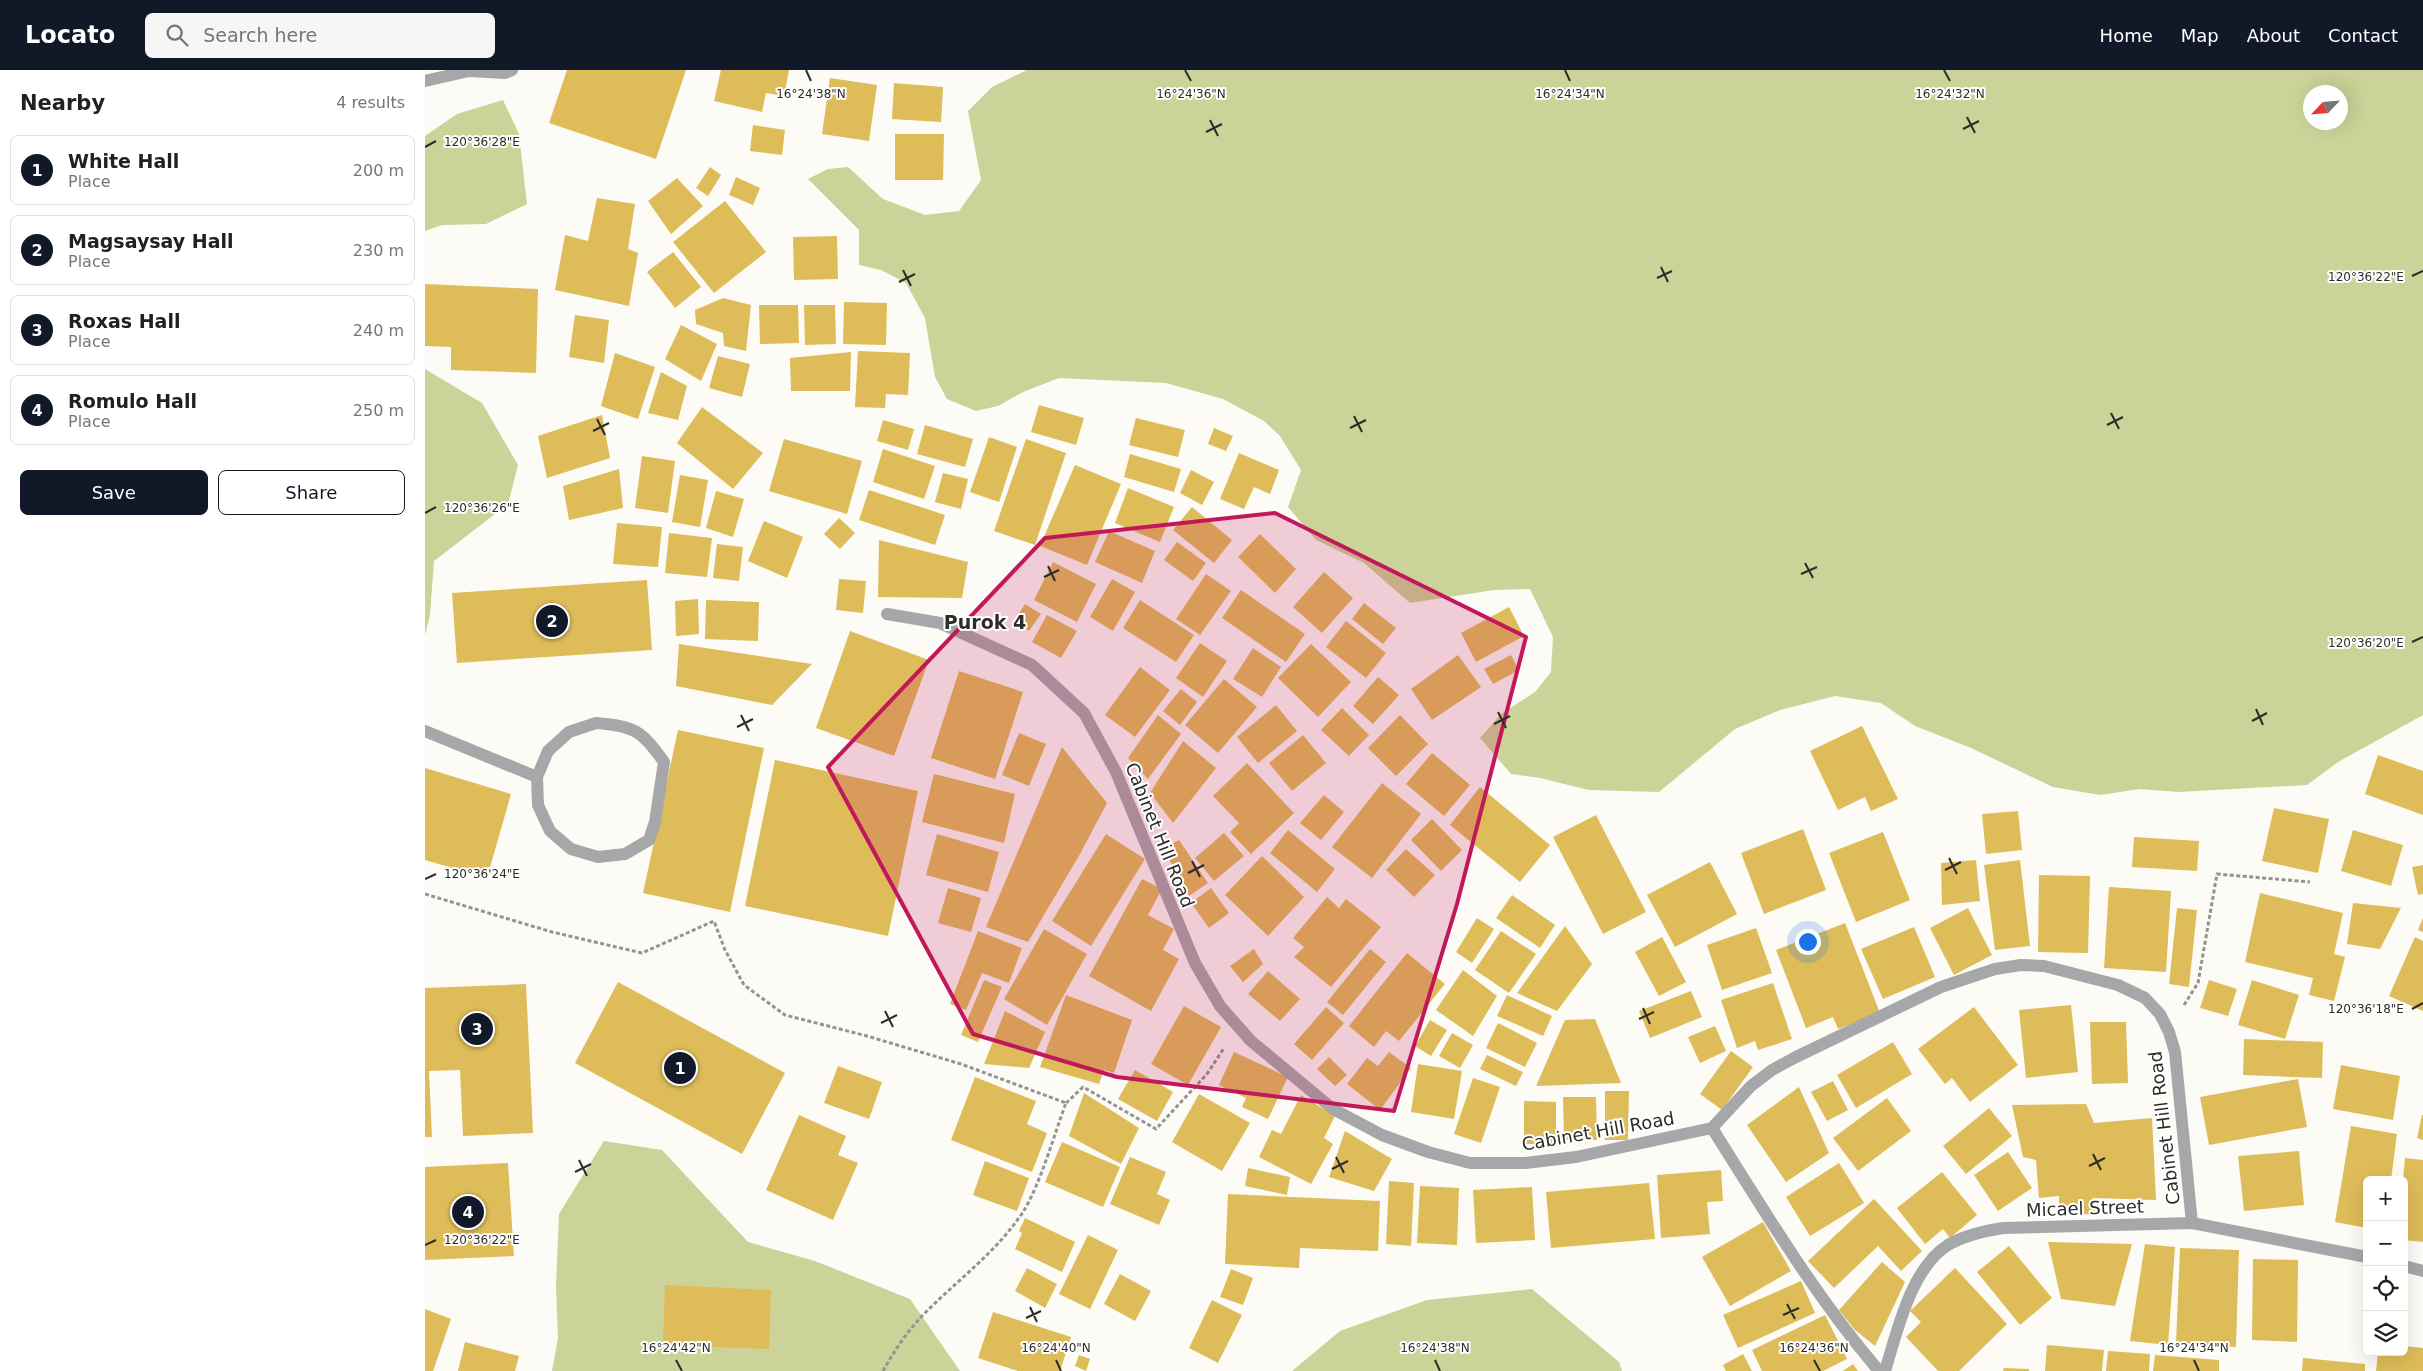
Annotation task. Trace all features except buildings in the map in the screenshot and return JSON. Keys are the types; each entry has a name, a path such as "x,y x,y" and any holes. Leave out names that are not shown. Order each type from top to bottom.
{"street":[{"path":"425,81 469,71 505,73 512,70"},
{"name":"Cabinet Hill Road","path":"887,614 940,623 1032,665 1084,713 1117,772 1195,963 1220,1006 1251,1041 1333,1109 1382,1135 1427,1152 1470,1163 1525,1163 1567,1158 1712,1128 1751,1086 1772,1070 1941,987 1995,969 2021,965 2045,966 2118,985 2145,998 2160,1014 2169,1032 2175,1052 2192,1222"},
{"path":"596,723 623,725 648,739 665,762 655,822 649,840 625,854 598,857 571,849 550,830 546,822 538,805 537,777 548,751 569,732 596,723"},
{"path":"425,731 537,777"},
{"path":"1712,1128 1808,1279 1841,1327 1879,1371"},
{"name":"Micael Street","path":"1885,1371 1902,1317 1930,1261 1948,1246 1974,1233 2003,1228 2192,1222 2363,1256"},
{"path":"2408,1267 2423,1271"}],"path":[{"path":"2169,1032 2197,983 2217,874 2310,882"},
{"path":"425,894 552,932 642,953 714,921 725,950 744,985 785,1015 867,1036 961,1064 1066,1103"},
{"path":"883,1371 894,1351 922,1316 985,1258 1023,1212 1040,1174 1066,1103 1083,1087 1156,1129 1207,1074 1220,1052 1241,1029"}],"highlighted area":[{"path":"1275,513 1526,637 1457,904 1394,1111 1117,1077 973,1034 828,767 1045,538"}],"green space":[{"path":"1027,70 2423,70 2423,715 2338,762 2307,785 2178,792 2140,789 2100,795 2053,787 1971,748 1915,726 1881,703 1835,696 1780,710 1735,729 1659,792 1589,790 1540,778 1511,774 1480,738 1501,714 1535,692 1551,672 1553,637 1530,589 1494,590 1410,603 1364,563 1316,540 1288,507 1301,470 1280,436 1264,421 1223,399 1166,383 1059,378 1023,392 998,406 976,411 947,399 935,377 925,318 906,283 881,270 859,265 859,230 808,179 828,169 848,167 883,199 925,215 959,211 981,180 968,111 992,87"},
{"path":"503,100 519,134 527,204 486,224 442,225 425,231 425,136 457,114"},
{"path":"425,369 482,403 518,465 508,504 434,561 430,615 425,635"},
{"path":"604,1141 662,1150 748,1242 815,1261 910,1299 960,1371 552,1371 558,1338 556,1286 559,1214"},
{"path":"1532,1289 1619,1362 1622,1371 1292,1371 1340,1331 1427,1300"}],"place":[{"name":"Magsaysay Hall","path":"552,621"},
{"name":"Roxas Hall","path":"477,1029"},
{"name":"White Hall","path":"680,1068"},
{"name":"Romulo Hall","path":"468,1212"}],"district":[{"name":"Purok 4","path":"985,622"}]}
